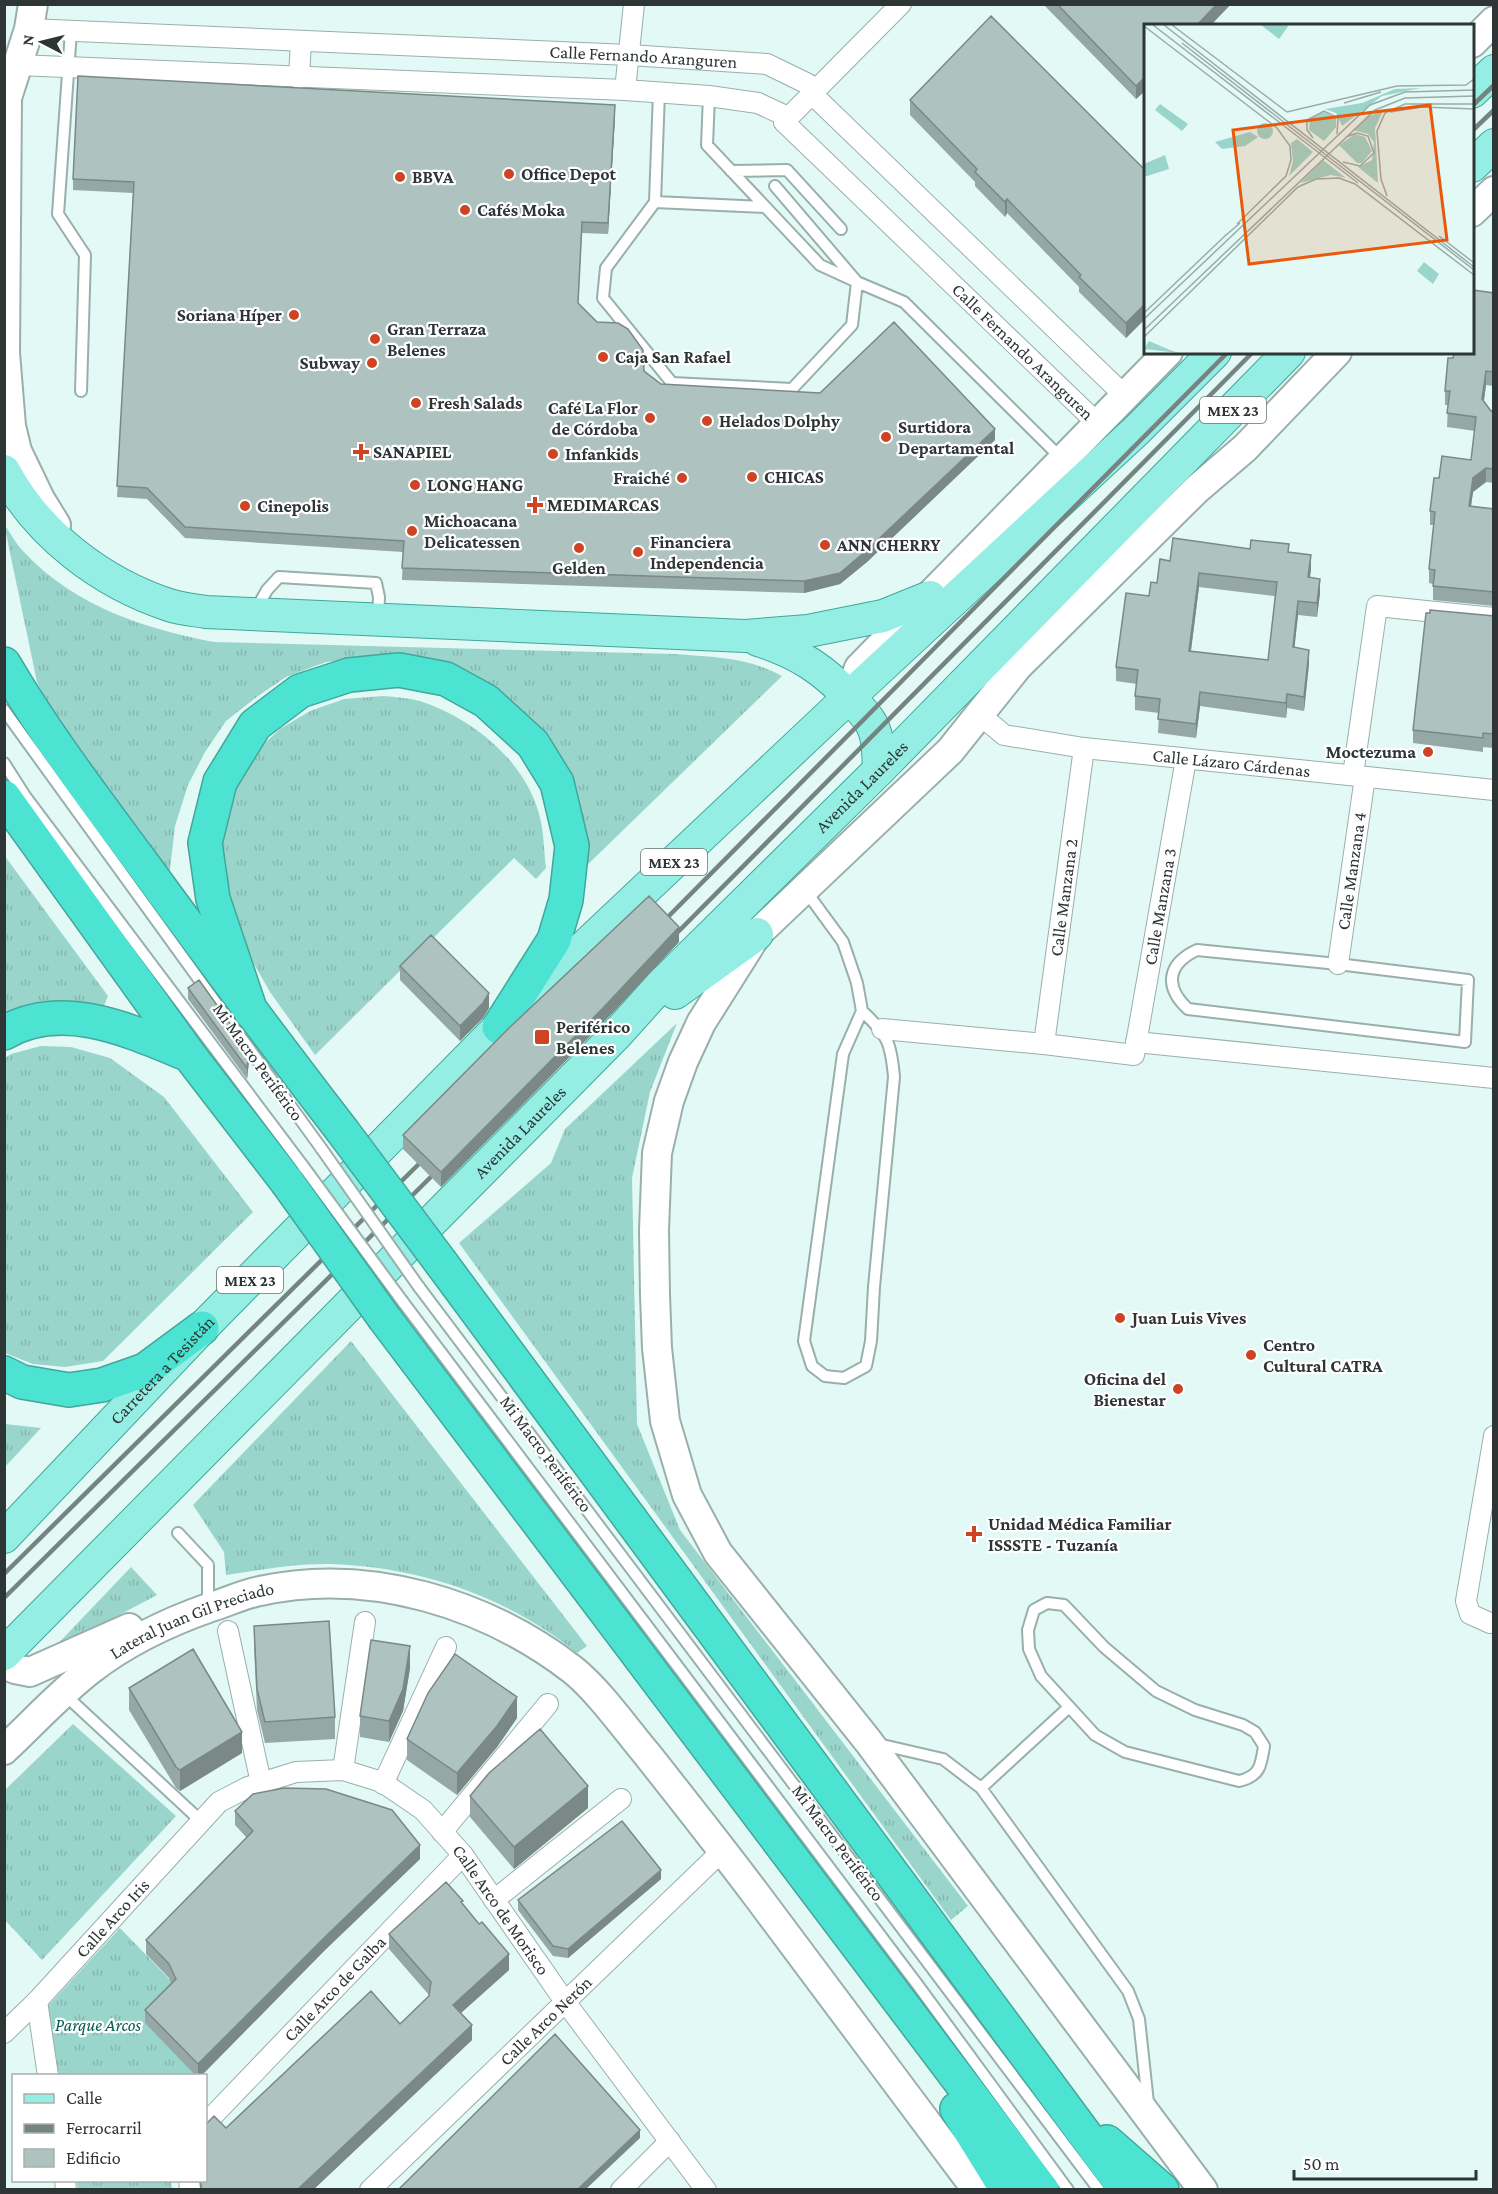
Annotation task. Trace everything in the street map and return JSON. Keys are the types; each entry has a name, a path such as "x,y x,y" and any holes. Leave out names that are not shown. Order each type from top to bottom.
{"highway":[{"path":"4,664 28,704 80,779 251,1012 331,1139 442,1264 1126,2190"},
{"path":"251,1012 211,888 205,843 220,782 255,725 300,691 349,675 399,670 446,679 486,701 533,744 557,783 572,846 566,900 554,940 499,1027"},
{"path":"4,797 190,1056 295,1174 852,1940 1042,2190"},
{"path":"4,1033 14,1027 42,1020 67,1018 94,1021 131,1031 190,1056"},
{"path":"4,1373 22,1382 69,1390 102,1385 145,1370 202,1328"},
{"path":"852,1940 1007,2190"},
{"path":"1058,2100 1162,2190"}],"main road":[{"path":"31,17 7,98 5,353 11,426 17,451 27,475 53,521 93,563 113,580"},
{"path":"1474,42 1494,21"},
{"path":"1474,91 1494,71"},
{"path":"1474,165 1494,145"},
{"path":"1474,211 1494,191"},
{"path":"849,697 859,668 1166,354"},
{"name":"MEX 23","path":"499,1027 849,697 1137,430 1213,354"},
{"name":"Avenida Laureles","path":"4,1654 615,1035 662,984 879,770 1287,354"},
{"name":"Avenida Laureles","path":"1203,2190 868,1741 717,1553 687,1495 665,1421 657,1348 655,1294 654,1230 657,1153 669,1101 683,1062 701,1023 757,934 950,751 1018,666 1197,489 1245,448 1335,354"},
{"path":"4,471 25,503 44,526 66,547 113,580 142,595 171,606 206,612 745,636 777,635 838,626 882,616 930,597"},
{"path":"745,636 783,648 827,675 870,721 878,744 879,770"},
{"path":"615,1035 757,934"},
{"name":"Carretera a Tesistán","path":"4,1537 202,1328 499,1027"},
{"name":"Lateral Juan Gil Preciado","path":"4,1750 91,1669 147,1634 197,1612 259,1591 321,1583 370,1585 417,1594 462,1608 510,1630 575,1672 616,1716 723,1850 977,2190"},
{"path":"4,1664 30,1672 154,1617 197,1612"}],"street":[{"path":"625,90 634,4"},
{"path":"784,122 901,4"},
{"name":"Calle Fernando Aranguren","path":"31,17 71,31 629,55 767,64 808,84 811,93 1125,396"},
{"path":"299,78 301,41"},
{"name":"Calle Fernando Aranguren","path":"17,65 625,90 709,96 758,103 788,117 784,122 1097,423"},
{"name":"Calle Manzana 4","path":"1338,964 1377,606 1494,618"},
{"name":"Calle Lázaro Cárdenas","path":"979,714 1004,735 1084,748 1494,790"},
{"name":"Calle Manzana 2","path":"1044,1044 1084,748"},
{"name":"Calle Manzana 3","path":"1135,1049 1186,759"},
{"path":"882,1029 1044,1044 1135,1049 1494,1078"},
{"path":"1494,1436 1466,1601 1470,1614 1494,1623"},
{"path":"343,1770 365,1622"},
{"path":"228,1631 261,1783"},
{"path":"383,1784 446,1647"},
{"path":"442,1832 548,1704"},
{"name":"Calle Arco de Morisco","path":"219,1802 261,1783 296,1772 343,1770 382,1782 423,1810 463,1855 566,2003 706,2190"},
{"path":"494,1900 621,1798"},
{"name":"Calle Arco Iris","path":"4,2033 37,2001 219,1802"},
{"name":"Calle Arco Nerón","path":"370,2190 723,1850"},
{"name":"Calle Arco de Galba","path":"207,2122 463,1855"},
{"path":"37,2001 48,2074"},
{"path":"621,2190 670,2141"}],"lane":[{"path":"71,31 58,214 85,255 81,391"},
{"path":"659,92 655,202 606,268 603,298 672,382 792,389 852,325 857,282 775,186"},
{"path":"709,96 707,145 820,265 904,302 1062,459"},
{"path":"731,171 788,170 841,229"},
{"path":"655,202 765,207"},
{"name":"Mi Macro Periférico","path":"4,710 331,1139 419,1287 1099,2190"},
{"name":"Mi Macro Periférico","path":"4,763 25,796 295,1174"},
{"path":"803,888 843,942 857,983 862,1011 843,1054 804,1341 812,1366 825,1376 844,1378 866,1366 872,1341 874,1287 894,1077 892,1053 882,1029 862,1011"},
{"path":"1197,950 1338,964 1468,980 1465,1042 1188,1009 1177,999 1172,984 1174,969 1183,956 1197,950"},
{"name":"Mi Macro Periférico","path":"394,1311 910,1975 1068,2190"},
{"path":"178,1533 208,1565 197,1612"},
{"path":"1047,1603 1064,1605 1104,1647 1156,1691 1195,1710 1243,1725 1255,1732 1264,1746 1261,1765 1252,1778 1239,1781 1125,1752 1095,1735 1068,1708 1041,1676 1029,1649 1028,1630 1034,1610 1047,1603"},
{"path":"63,1694 202,1821"},
{"path":"981,1788 1068,1708"},
{"path":"868,1741 943,1760 981,1788 1128,1991 1139,2019 1151,2121"}],"green space":[{"path":"4,524 20,547 45,572 66,588 112,613 188,637 214,642 674,654 743,661 782,676 580,872 554,750 519,709 479,682 362,658 326,662 286,677 226,721 205,752 188,785 175,826 169,878 58,726 37,682"},
{"path":"383,696 420,701 440,709 460,719 496,746 525,781 535,801 542,828 546,868 536,879 514,858 315,1055 270,992 226,908 219,836 240,773 255,752 280,729 310,711 344,699"},
{"path":"4,855 108,996 103,1008 5,1018"},
{"path":"677,1023 650,1092 632,1178 637,1424 680,1530 968,1906 951,1920 459,1243 551,1163 565,1129"},
{"path":"41,1046 71,1047 110,1058 164,1097 253,1212 103,1361 65,1367 33,1364 5,1353 5,1058 11,1054"},
{"path":"351,1341 587,1646 577,1653 550,1633 493,1601 462,1589 398,1571 365,1566 318,1564 226,1575 224,1552 193,1505"},
{"path":"5,1424 41,1428 5,1467"},
{"path":"131,1567 157,1595 51,1651"},
{"path":"73,1724 176,1816 42,1960 5,1920 5,1790"},
{"name":"Parque Arcos","path":"120,1928 179,1989 196,2074 59,2074 47,2007"},
{"path":"76,2182 171,2182 172,2189 78,2189"}],"building":[{"path":"1057,4 1217,4 1198,24 1144,24 1144,78 1136,86"},
{"path":"991,16 1144,169 1144,305 1126,323 1079,277 1081,275 1007,199 1005,202 975,172 977,169 910,100"},
{"name":"Gran Terraza Belenes","path":"78,76 615,105 608,223 582,222 578,303 597,322 618,323 628,329 643,350 644,371 661,384 820,393 894,322 995,429 840,573 804,581 402,568 404,541 185,527 147,488 117,486 134,182 73,179"},
{"path":"1474,290 1494,293 1494,372 1486,371 1482,399 1494,412 1494,469 1486,468 1473,478 1469,506 1494,509 1494,592 1433,586 1435,570 1429,569 1435,512 1430,511 1434,478 1439,478 1442,456 1471,460 1476,417 1447,413 1450,391 1445,391 1448,358 1453,358 1454,354 1474,354"},
{"path":"1173,538 1250,549 1251,540 1289,544 1288,552 1311,555 1308,577 1320,579 1317,603 1298,601 1293,647 1309,650 1304,697 1287,694 1286,703 1200,692 1196,724 1158,719 1160,699 1135,696 1138,670 1116,667 1126,593 1149,596 1151,582 1157,583 1160,559 1170,561","holes":["1199,573 1277,582 1268,660 1189,651"]},
{"path":"1430,610 1494,616 1494,734 1483,733 1483,738 1413,730 1426,613 1430,613"},
{"path":"649,896 679,927 603,1008 441,1172 403,1135 509,1028"},
{"path":"431,935 489,993 483,1003 460,1026 400,966"},
{"path":"199,980 249,1050 247,1068 188,988"},
{"path":"329,1621 335,1717 265,1722 257,1689 254,1626"},
{"path":"371,1640 410,1646 403,1689 389,1721 360,1716"},
{"path":"193,1649 242,1732 180,1770 176,1767 129,1688"},
{"path":"455,1654 517,1697 497,1726 457,1773 407,1739 428,1693"},
{"path":"540,1729 588,1786 514,1847 470,1796 489,1773"},
{"path":"284,1788 326,1789 392,1810 420,1845 198,2064 145,2010 176,1979 169,1964 146,1940 253,1831 235,1811 253,1794"},
{"path":"622,1821 661,1870 568,1949 553,1946 518,1900"},
{"path":"446,1882 479,1924 482,1922 509,1954 453,2005 472,2025 297,2190 202,2190 200,2182 207,2182 207,2123 214,2116 226,2128 371,1991 400,2024 429,1996 431,1982 389,1934"},
{"path":"555,2034 640,2130 577,2190 398,2190"}],"railway":[{"path":"1474,104 1494,85"},
{"path":"1474,129 1494,110"},
{"path":"657,928 1226,354"},
{"path":"668,942 1251,354"},
{"path":"4,1574 431,1152"},
{"path":"4,1598 442,1166"}],"place":[{"name":"Office Depot","path":"509,174"},
{"name":"BBVA","path":"400,177"},
{"name":"Cafés Moka","path":"465,210"},
{"name":"Soriana Híper","path":"294,315"},
{"name":"Gran Terraza Belenes","path":"375,339"},
{"name":"Caja San Rafael","path":"603,357"},
{"name":"Subway","path":"372,363"},
{"name":"Fresh Salads","path":"416,403"},
{"name":"Café La Flor de Córdoba","path":"650,418"},
{"name":"Helados Dolphy","path":"707,421"},
{"name":"Surtidora Departamental","path":"886,437"},
{"name":"SANAPIEL","path":"361,452"},
{"name":"Infankids","path":"553,454"},
{"name":"CHICAS","path":"752,477"},
{"name":"Fraiché","path":"682,478"},
{"name":"LONG HANG","path":"415,485"},
{"name":"MEDIMARCAS","path":"535,505"},
{"name":"Cinepolis","path":"245,506"},
{"name":"Michoacana Delicatessen","path":"412,531"},
{"name":"ANN CHERRY","path":"825,545"},
{"name":"Gelden","path":"579,548"},
{"name":"Financiera Independencia","path":"638,552"},
{"name":"Moctezuma","path":"1428,752"},
{"name":"Periférico Belenes","path":"542,1037"},
{"name":"Juan Luis Vives","path":"1120,1318"},
{"name":"Centro Cultural CATRA","path":"1251,1355"},
{"name":"Oficina del Bienestar","path":"1178,1389"},
{"name":"Unidad Médica Familiar ISSSTE - Tuzanía","path":"974,1534"}]}
